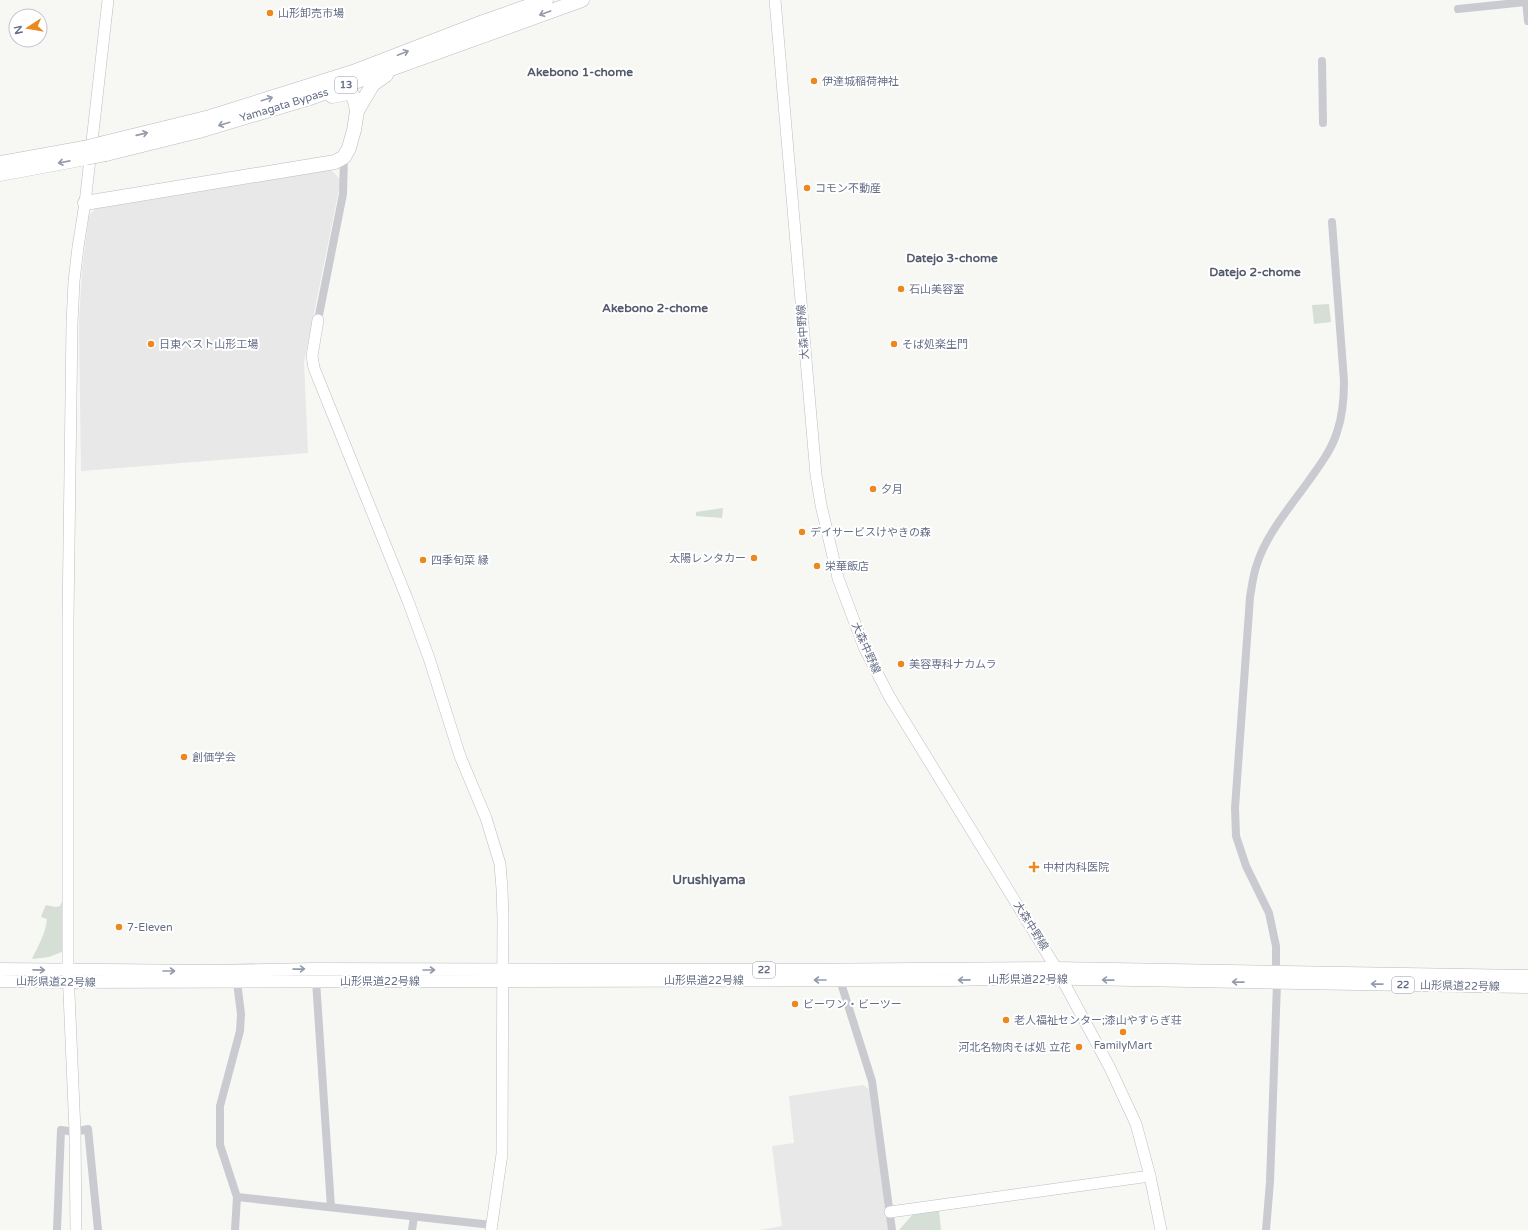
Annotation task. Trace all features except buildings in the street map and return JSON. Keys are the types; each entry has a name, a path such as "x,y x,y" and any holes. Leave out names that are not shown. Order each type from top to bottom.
{"highway":[{"name":"Yamagata Bypass","path":"0,174 42,161 105,148 353,72 483,22 546,0"},
{"name":"Yamagata Bypass","path":"105,148 199,131 313,97 582,0"},
{"path":"356,111 373,84 381,78 390,73 458,48 484,35"},
{"path":"85,203 319,166 335,162 344,157 349,148 354,130 356,111 354,97 348,93 336,94 298,107 270,110"},
{"name":"Yamagata Bypass","path":"0,163 42,161"}],"main road":[{"name":"山形県道22号線","path":"0,981 237,982 503,975 1056,968 1528,987"},
{"name":"山形県道22号線","path":"0,969 840,980 1528,976"}],"street":[{"path":"76,1230 75,1132 68,970 68,618 72,324 74,281 85,203 108,0"},
{"name":"大森中野線","path":"775,0 816,475 821,505 838,578 864,647 889,696 1056,968 1110,1068 1136,1124 1150,1176 1162,1230"},
{"path":"1458,8 1526,1 1528,21"},
{"path":"1322,61 1323,123"},
{"path":"237,1197 414,1217 492,1228 502,1154 503,975 502,889 500,864 486,818 460,756 429,658 408,601 314,368 312,356 344,194 344,157"},
{"path":"1266,1230 1270,1182 1277,978 1276,946 1269,913 1246,866 1236,836 1235,808 1250,597 1257,563 1267,541 1328,452 1337,434 1342,418 1344,381 1332,222"},
{"path":"840,980 872,1081 892,1230"},
{"path":"316,981 331,1207"},
{"path":"235,1230 237,1197 220,1144 220,1106 240,1031 241,1014 237,982"},
{"path":"57,1230 61,1130 75,1132 88,1129 98,1230"},
{"path":"890,1212 1150,1176"},
{"path":"412,1230 414,1217"}],"shaded area":[{"path":"331,170 341,180 304,362 308,453 81,471 79,324 82,270 89,216 95,209"},
{"path":"1329,304 1331,322 1314,324 1312,305"},
{"path":"723,508 722,518 696,516 696,512"},
{"path":"67,891 69,949 49,957 32,959 45,929 47,919 41,917 46,905 56,907 60,906"},
{"path":"863,1085 869,1089 889,1230 760,1230 782,1226 772,1146 794,1143 789,1096"},
{"path":"939,1210 941,1230 899,1230 914,1213"}],"place":[{"name":"山形卸売市場","path":"270,13"},
{"name":"伊達城稲荷神社","path":"814,81"},
{"name":"コモン不動産","path":"807,188"},
{"name":"石山美容室","path":"901,289"},
{"name":"日東ベスト山形工場","path":"151,344"},
{"name":"そば処楽生門","path":"894,344"},
{"name":"夕月","path":"873,489"},
{"name":"デイサービスけやきの森","path":"802,532"},
{"name":"太陽レンタカー","path":"754,558"},
{"name":"四季旬菜 縁","path":"423,560"},
{"name":"栄華飯店","path":"817,566"},
{"name":"美容専科ナカムラ","path":"901,664"},
{"name":"創価学会","path":"184,757"},
{"name":"中村内科医院","path":"1034,867"},
{"name":"7-Eleven","path":"119,927"},
{"name":"ビーワン・ビーツー","path":"795,1004"},
{"name":"老人福祉センター;漆山やすらぎ荘","path":"1006,1020"},
{"name":"FamilyMart","path":"1123,1032"},
{"name":"河北名物肉そば処 立花","path":"1079,1047"}],"district":[{"name":"Akebono 1-chome","path":"580,72"},
{"name":"Datejo 3-chome","path":"952,258"},
{"name":"Datejo 2-chome","path":"1255,272"},
{"name":"Akebono 2-chome","path":"655,308"},
{"name":"Urushiyama","path":"709,880"}]}
